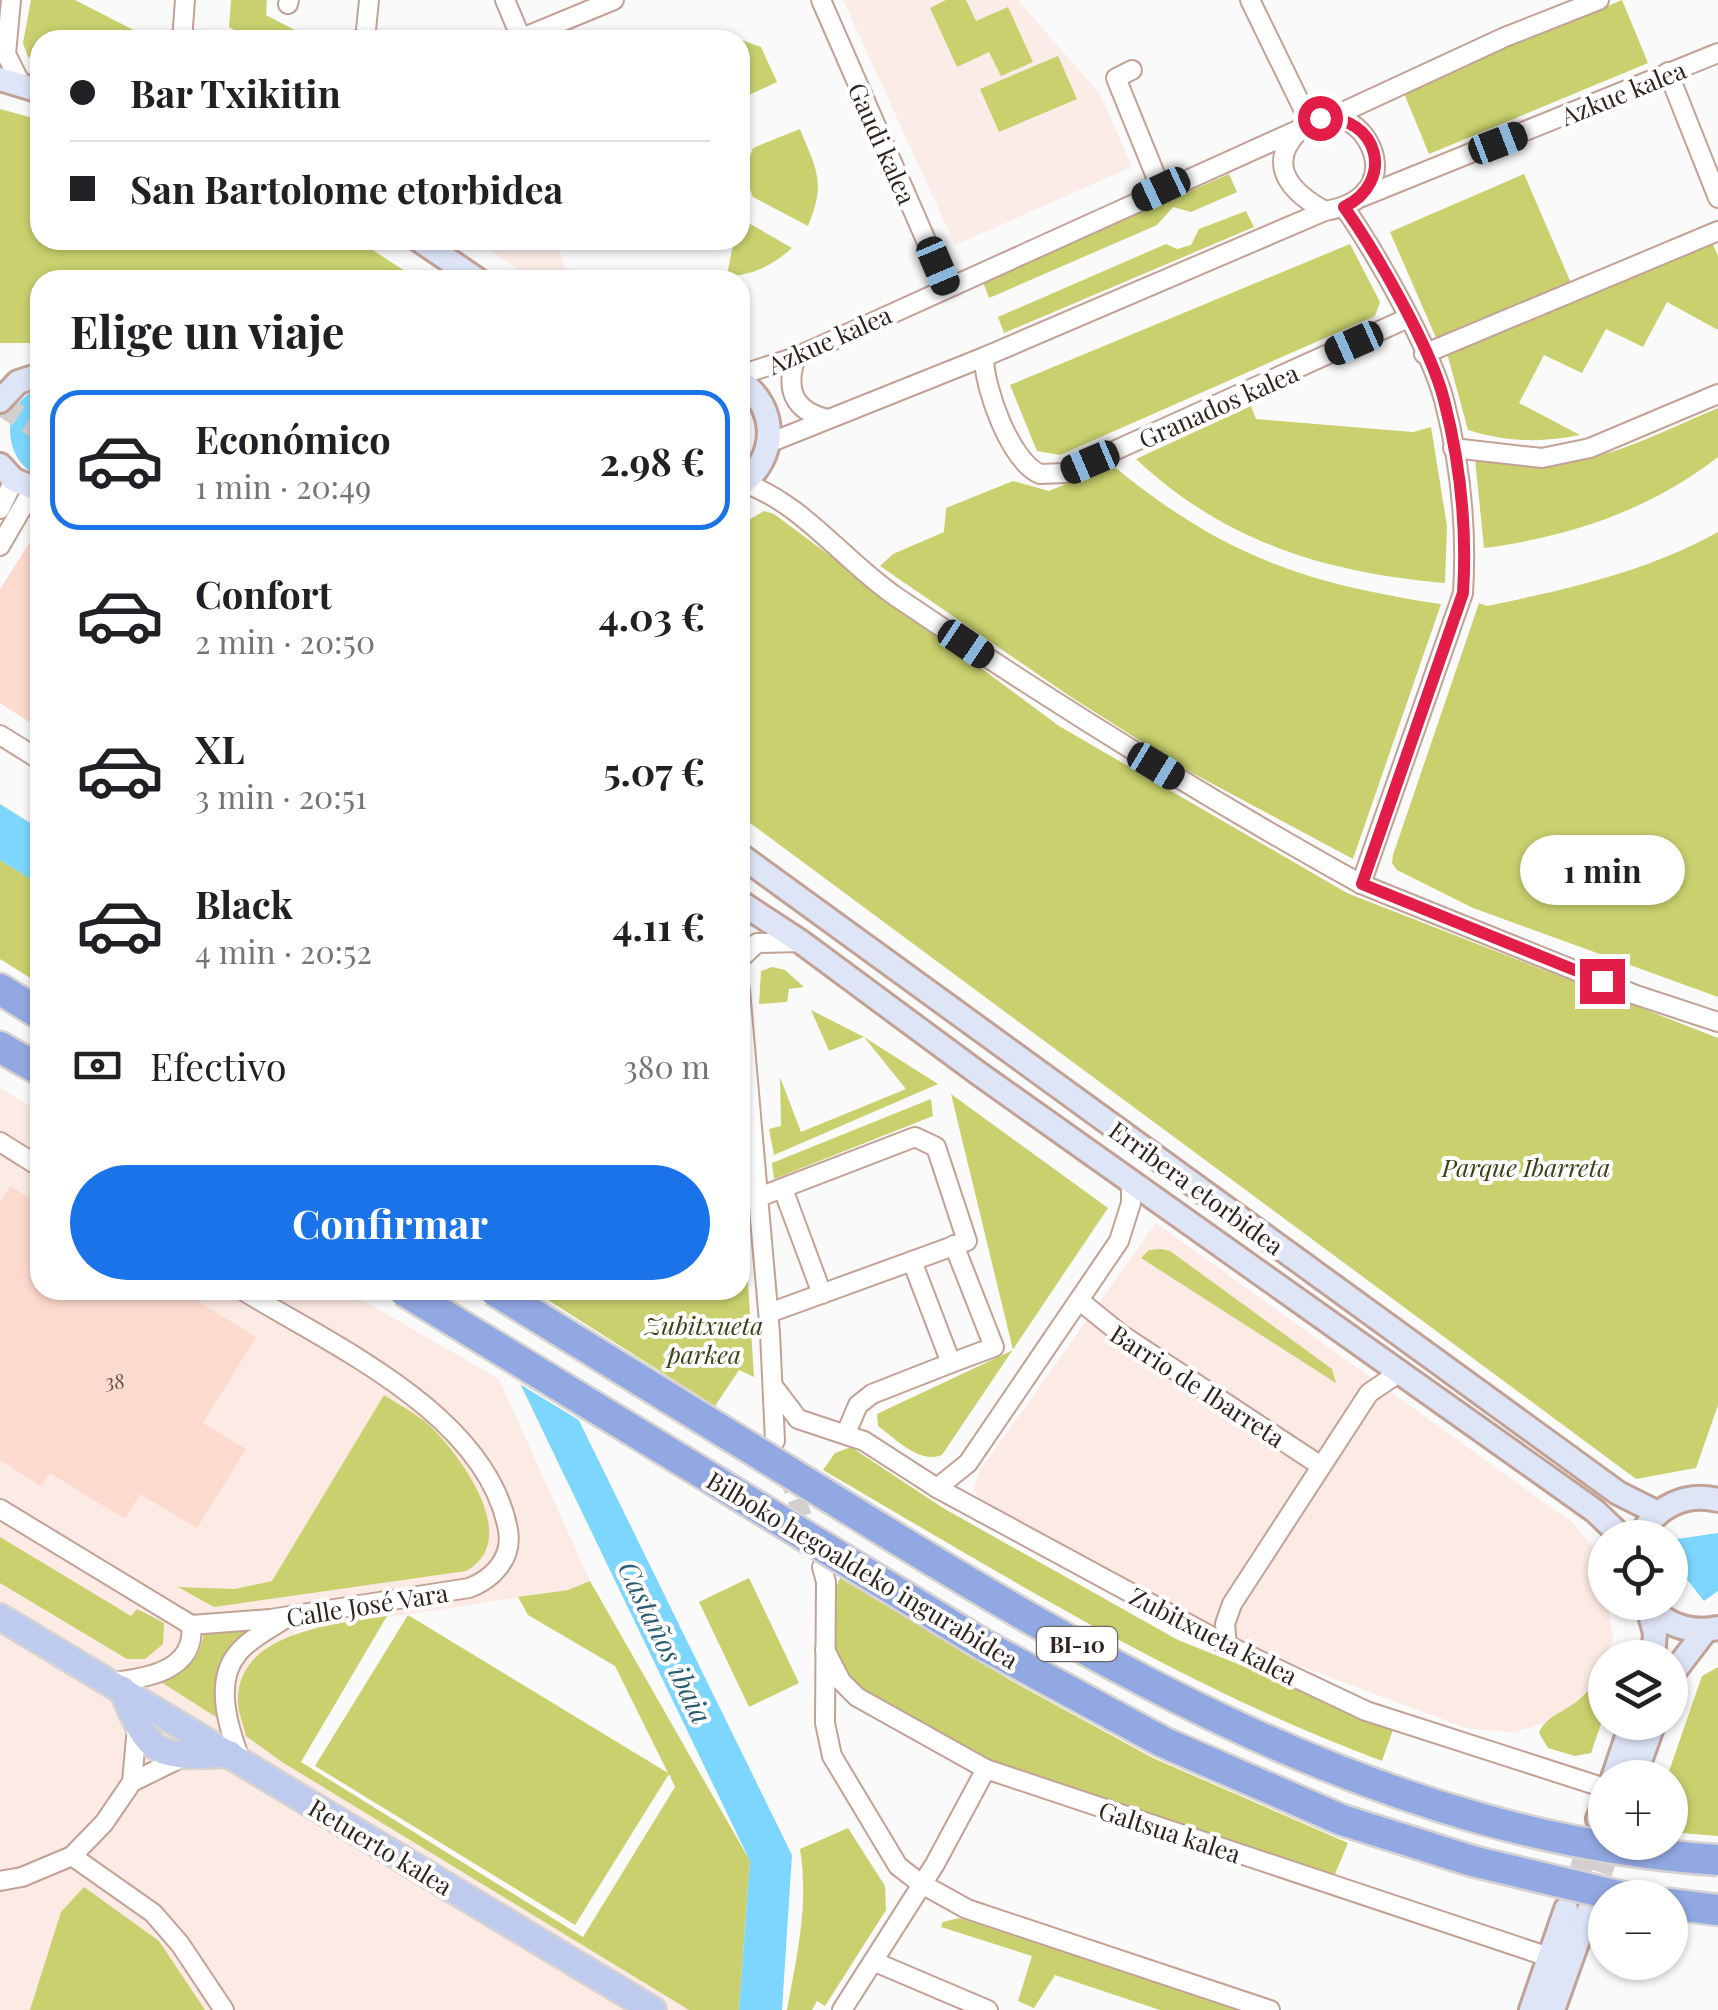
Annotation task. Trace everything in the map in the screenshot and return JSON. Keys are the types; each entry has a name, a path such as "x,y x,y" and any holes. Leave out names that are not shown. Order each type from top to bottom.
{"highway":[{"path":"0,989 30,1008"},
{"path":"0,1046 30,1064"},
{"name":"Bilboko hegoaldeko ingurabidea","path":"419,1300 982,1644 1163,1742 1342,1820 1472,1861 1588,1889"},
{"name":"Bilboko hegoaldeko ingurabidea","path":"510,1300 1000,1600 1166,1692 1268,1741 1366,1781 1501,1822 1608,1846 1718,1860"},
{"path":"1688,1906 1718,1910"}],"main road":[{"path":"434,250 463,270"},
{"path":"0,401 19,375"},
{"path":"750,389 763,404 770,423 769,443 750,477"},
{"name":"Erribera etorbidea","path":"750,862 1618,1493 1658,1513"},
{"name":"Erribera etorbidea","path":"750,905 1604,1520"},
{"path":"1653,1520 1682,1500 1715,1492"},
{"name":"Retuerto kalea","path":"0,1617 653,2010"},
{"path":"1667,1620 1674,1626 1712,1629"},
{"path":"1688,1656 1712,1629"},
{"path":"116,1686 137,1727 156,1750 183,1757 235,1758"},
{"path":"1531,2010 1549,1957 1577,1911 1553,2010"}],"street":[{"path":"11,0 6,54 21,85"},
{"path":"183,30 185,0"},
{"path":"366,30 368,0"},
{"path":"506,0 516,30"},
{"path":"535,30 571,9 614,0"},
{"name":"Gaudi kalea","path":"821,0 946,286"},
{"path":"1325,210 1297,196 1289,183 1285,154 1305,126 1332,118 1561,7 1599,0"},
{"path":"1253,1 1305,126"},
{"name":"Azkue kalea","path":"1362,197 1718,53"},
{"path":"1132,70 1116,78 1161,189"},
{"path":"1668,72 1718,198"},
{"path":"769,443 1362,197 1376,170 1370,140 1346,120 1332,118"},
{"name":"Azkue kalea","path":"750,374 796,357 1305,126"},
{"path":"1344,207 1408,318 1443,396 1454,448 1466,553 1463,593 1362,884"},
{"path":"1424,354 1718,231"},
{"name":"Granados kalea","path":"984,357 984,377 1016,452 1040,474 1065,473 1408,318"},
{"path":"796,357 789,377 792,394 810,415 828,420"},
{"path":"1454,448 1542,458 1590,448 1718,394"},
{"path":"0,509 22,481"},
{"path":"0,546 22,481"},
{"path":"750,486 772,493 872,580 1060,708 1362,884 1636,994 1718,1022"},
{"path":"0,735 30,754"},
{"path":"750,950 757,943 801,942"},
{"path":"750,1196 784,1189 915,1137 936,1147 967,1241 768,1313"},
{"path":"0,1142 30,1160"},
{"path":"938,1488 968,1463 1120,1241 1131,1203 1131,1182"},
{"path":"784,1189 822,1294"},
{"path":"750,1202 768,1313 775,1441 786,1426 798,1419 773,1386"},
{"path":"846,1433 858,1406 872,1394 994,1347 954,1245"},
{"path":"912,1262 951,1363"},
{"name":"Calle José Vara","path":"190,1626 290,1616 469,1588 484,1582 504,1560 510,1540 505,1514 477,1461 445,1423 405,1390 258,1300"},
{"name":"Barrio de Ibarreta","path":"1080,1301 1122,1335 1320,1466"},
{"path":"1226,1645 1228,1611 1320,1466 1368,1393 1400,1372"},
{"name":"Zubitxueta kalea","path":"798,1419 846,1433 938,1488 1226,1645 1366,1710 1588,1782"},
{"path":"962,1501 968,1463"},
{"path":"0,1508 190,1626 188,1650 176,1664 116,1686"},
{"path":"822,1567 824,1722 832,1756 898,1866 966,1908 1270,2010"},
{"path":"1191,1626 1228,1611"},
{"path":"235,1758 226,1712 226,1676 238,1653 290,1616"},
{"name":"Galtsua kalea","path":"825,1650 840,1681 856,1698 986,1770 1549,1957"},
{"path":"824,1722 834,1708 856,1698"},
{"path":"0,1880 22,1877 72,1856 104,1824 132,1782 137,1727"},
{"path":"132,1782 183,1757"},
{"path":"842,2010 876,1962 986,1770"},
{"path":"72,1856 153,1914 180,1944 224,2010"},
{"path":"876,1962 988,2010"}],"shaded area":[{"path":"843,0 1018,0 1100,94 1132,167 955,245"},
{"path":"490,250 559,250 565,270 518,270"},
{"path":"0,1088 30,1106 30,1300 362,1300 499,1379 590,1581 568,1590 296,1631 238,1705 246,1735 282,1762 689,2010 0,2010"},
{"path":"1156,1223 1573,1523 1588,1541 1588,1620 1610,1620 1613,1638 1588,1640 1588,1689 1578,1701 1542,1724 1514,1732 1469,1729 1292,1663 1188,1618 981,1504 974,1489 978,1473"}],"green space":[{"path":"31,0 75,0 134,30 30,30 30,58 23,43"},
{"path":"231,0 267,0 266,15 295,30 234,30 229,27"},
{"path":"946,0 966,0 976,21 1008,7 1033,62 1001,76 989,52 957,67 930,8"},
{"path":"1622,0 1648,63 1429,154 1403,91"},
{"path":"750,43 761,47 777,82 750,94"},
{"path":"1058,56 1077,99 999,132 980,89"},
{"path":"0,109 30,117 30,250 372,250 404,270 30,270 30,343 0,343"},
{"path":"800,129 818,187 808,226 753,197 753,148"},
{"path":"1229,174 1237,192 1191,212 1173,207 1157,225 989,298 983,282"},
{"path":"1524,174 1571,283 1437,340 1390,232"},
{"path":"1246,211 1254,227 1004,333 998,317 1166,244 1177,249 1191,245 1199,229"},
{"path":"750,224 792,248 750,272 728,270 732,250 750,250"},
{"path":"1711,240 1718,256 1718,330 1667,302 1643,347 1606,329 1582,373 1544,355 1519,403 1580,435 1524,440 1468,430 1447,353"},
{"path":"1350,244 1380,302 1375,316 1060,455 1037,451 1010,385"},
{"path":"1251,406 1256,419 1413,432 1431,427 1447,526 1445,583 1359,571 1279,548 1205,512 1136,459"},
{"path":"1718,408 1718,457 1692,476 1607,518 1547,537 1484,548 1475,459 1542,465 1572,462 1629,446"},
{"path":"1112,465 1190,522 1266,560 1346,586 1441,604 1353,859 1183,768 1071,697 880,566 893,554 944,532 946,508 1013,481 1049,491"},
{"name":"Parque Ibarreta","path":"764,511 774,514 1059,726 1347,893 1718,1038 1718,1405 1696,1468 1636,1479 750,823 750,519"},
{"path":"1718,532 1718,997 1473,908 1397,870 1392,863 1393,855 1479,603 1487,606 1606,578 1663,558"},
{"path":"0,860 30,879 30,978 0,959"},
{"path":"772,967 785,970 804,987 789,989 787,1002 759,1004 761,971"},
{"path":"811,1010 864,1037 829,1051"},
{"path":"864,1037 938,1084 774,1155 769,1129 781,1126 780,1077 801,1132 906,1089"},
{"path":"951,1094 1108,1208 1013,1350"},
{"path":"931,1099 933,1116 774,1179 772,1163"},
{"path":"1149,1250 1170,1251 1332,1369 1336,1383 1141,1258"},
{"name":"Zubitxueta parkea","path":"548,1300 749,1300 754,1377 739,1370 715,1406"},
{"path":"1012,1350 942,1455 916,1453 878,1426 877,1414"},
{"path":"384,1395 429,1426 472,1481 488,1522 489,1541 482,1558 466,1571 214,1607 178,1587 235,1589 272,1581"},
{"path":"851,1447 943,1508 1178,1640 1394,1727 1382,1761 1236,1699 1096,1628 823,1470 835,1453"},
{"path":"0,1537 131,1616 137,1609 164,1623 163,1644 145,1659 127,1659 0,1583"},
{"path":"749,1578 799,1683 749,1707 699,1602"},
{"path":"840,1578 1010,1680 1153,1758 1348,1843 1332,1881 988,1765 859,1693 832,1652 833,1596"},
{"path":"590,1581 750,1861 739,2010 689,2010 282,1762 246,1736 238,1697 243,1675 256,1657 296,1634 387,1616 301,1762 583,1937 675,1787 669,1774 575,1925 315,1766 408,1615 668,1773 615,1666 528,1615 518,1597 568,1590"},
{"path":"264,1625 232,1656 220,1675 219,1719 161,1682 191,1664 204,1632"},
{"path":"1718,1667 1718,1836 1688,1834 1688,1760 1673,1760 1680,1740 1688,1740 1688,1716 1702,1676"},
{"path":"1588,1690 1588,1740 1595,1740 1591,1753 1575,1756 1548,1748 1539,1733 1542,1727"},
{"path":"848,1828 885,1886 886,1910 825,2006 817,2001 812,2010 787,2010 802,1910 800,1849"},
{"path":"84,1887 159,1941 205,2010 30,2010 61,1912"},
{"path":"959,1918 1240,2010 1160,2010 1055,1975 1034,2008 1018,2001 1032,1956 941,1927 943,1922"}],"water":[{"path":"30,394 30,471 18,458 10,431 12,417"},
{"path":"0,804 30,823 30,879 0,860"},
{"name":"Castaños ibaia","path":"480,1300 520,1300 792,1855 782,2010 739,2010 750,1861"},
{"path":"1718,1533 1718,1591 1704,1601 1688,1581 1688,1537"}],"pier":[{"path":"475,1300 526,1300 587,1425 513,1380"}],"building":[{"path":"30,542 30,722 0,703 0,589"},
{"path":"10,1186 30,1198 30,1300 196,1300 256,1337 203,1423 246,1449 197,1528 140,1494 125,1519 50,1473 41,1486 0,1460 0,1203"}],"tunnel":[{"path":"0,404 30,424"},
{"path":"787,1474 811,1538"},
{"path":"1569,1901 1588,1849"},
{"path":"1599,1880 1606,1860"}],"route":[{"path":"1320,118 1346,120 1370,140 1376,170 1371,185 1362,197 1344,207 1408,318 1443,396 1454,448 1466,553 1463,593 1362,884 1602,981"}]}
